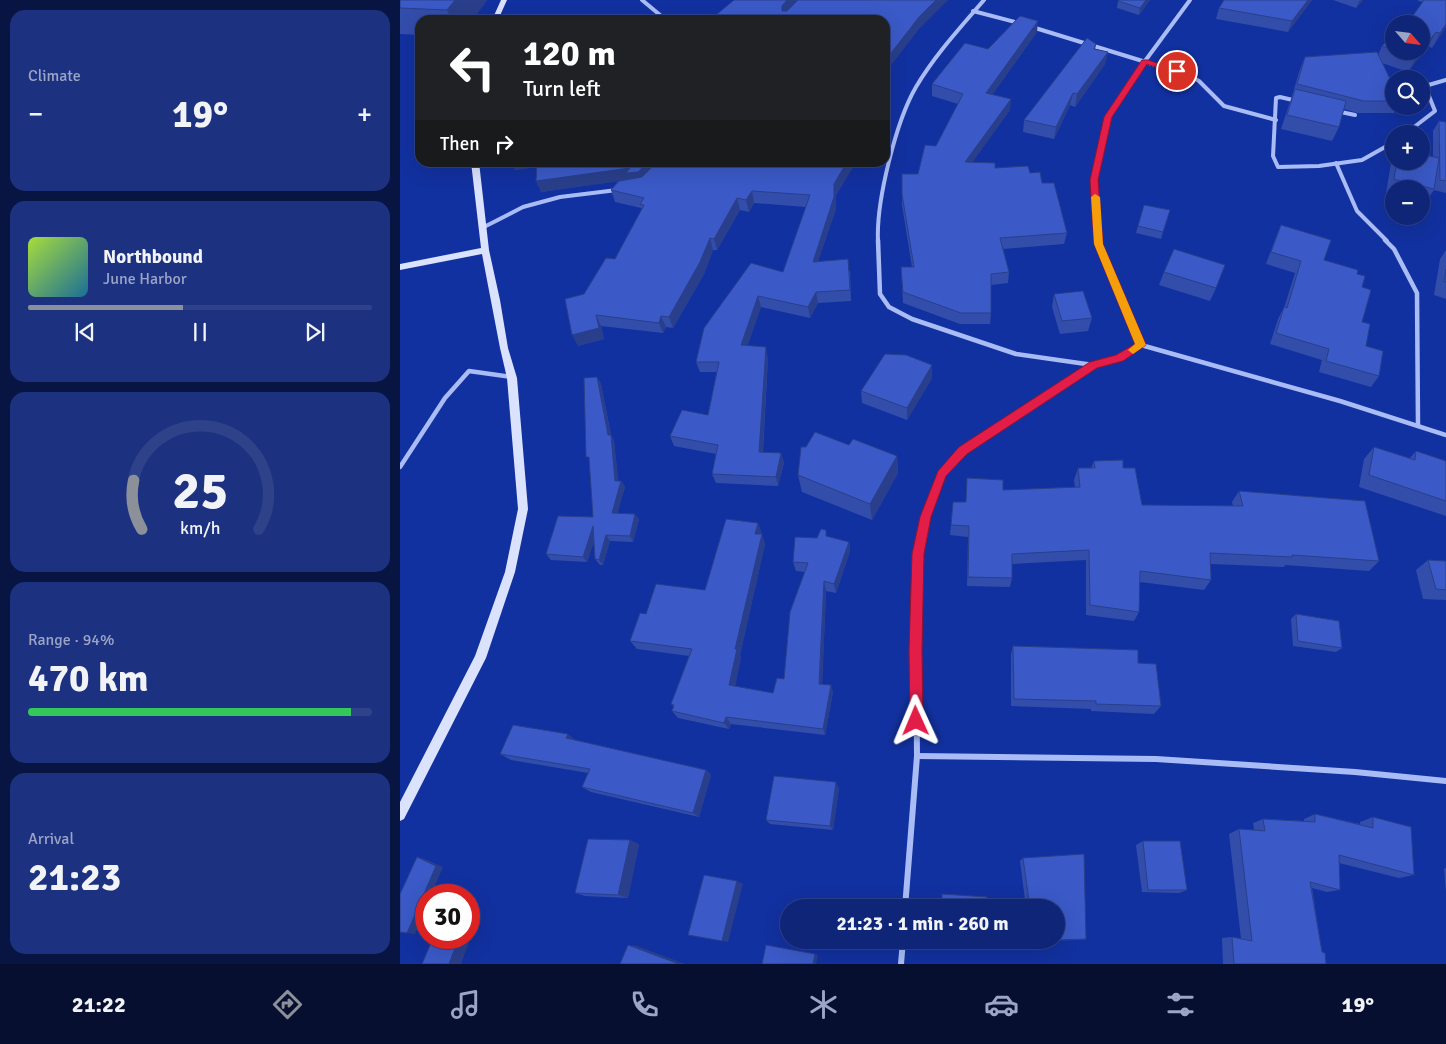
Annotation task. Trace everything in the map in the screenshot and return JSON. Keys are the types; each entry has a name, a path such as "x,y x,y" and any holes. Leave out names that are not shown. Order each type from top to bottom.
{"main road":[{"path":"497,15 504,0"},
{"path":"400,815 480,658 510,572 523,509 512,378 504,348 485,250 476,167"},
{"path":"400,267 485,250"}],"street":[{"path":"642,0 660,15"},
{"path":"890,161 897,134 915,88 940,51 984,0"},
{"path":"1141,345 1098,244 1094,180 1108,117 1145,61 1190,0"},
{"path":"973,11 1020,24"},
{"path":"1029,26 1188,75 1198,81 1224,106 1276,120"},
{"path":"1417,125 1435,111 1425,86 1446,80"},
{"path":"1298,102 1280,97 1276,98 1276,120 1272,156 1278,167 1336,164 1362,160 1385,147"},
{"path":"1326,108 1355,115"},
{"path":"1336,164 1357,212 1394,249 1417,293 1418,426"},
{"path":"889,167 877,222 880,294 889,307 912,319 1016,354 1093,365"},
{"path":"482,228 523,207 560,197 626,188"},
{"path":"906,899 917,756 916,650 918,554 925,517 942,474 963,450 1093,365 1119,358 1141,345 1340,401 1446,435"},
{"path":"400,467 446,398 469,371 512,378"},
{"path":"917,756 1156,759 1446,781"},
{"path":"901,964 902,949"}],"building":[{"path":"400,0 455,0 447,10 400,8"},
{"path":"734,0 787,0 782,6 782,11 787,11 798,0 936,0 919,17 890,55 890,15 716,15"},
{"path":"1119,0 1146,0 1140,8"},
{"path":"1224,0 1308,0 1292,21 1219,8"},
{"path":"1424,0 1446,0 1446,24 1440,33 1436,32 1430,40 1430,15 1413,15"},
{"path":"1020,16 1038,21 986,93 1011,99 965,162 995,163 995,168 1028,166 1030,173 1040,172 1042,183 1054,183 1067,233 1000,238 1009,272 991,274 991,313 961,313 903,292 901,267 914,267 902,194 902,174 918,174 925,145 936,146 963,94 932,84 965,43 988,49"},
{"path":"1087,38 1096,44 1094,49 1108,52 1077,94 1073,93 1056,127 1024,120"},
{"path":"1377,52 1386,70 1385,101 1364,101 1297,84 1305,57"},
{"path":"1295,89 1346,101 1339,127 1287,115"},
{"path":"1439,121 1446,122 1446,181 1440,180"},
{"path":"1430,156 1439,158 1434,189 1430,188 1430,180 1394,179 1396,170 1430,170"},
{"path":"537,167 643,167 638,172 626,173 630,168 536,181"},
{"path":"652,167 844,167 834,184 834,197 813,262 848,259 850,290 816,292 808,307 758,296 741,345 766,347 759,452 781,453 776,477 712,474 718,445 670,436 682,410 708,415 719,362 696,362 704,328 751,263 783,272 810,195 752,191 746,200 737,198 714,239 710,238 700,262 669,317 661,316 659,323 596,315 599,328 572,335 565,299 584,294 606,258 615,259 644,205 640,204 644,198 611,190 619,181 642,177"},
{"path":"1144,205 1170,210 1163,232 1138,226"},
{"path":"1281,225 1331,240 1324,260 1358,270 1357,274 1365,276 1362,287 1371,290 1362,322 1370,324 1366,346 1383,351 1379,376 1326,361 1329,349 1276,333 1284,307 1287,308 1301,261 1271,252"},
{"path":"1174,249 1225,265 1216,288 1164,272"},
{"path":"1083,291 1092,318 1062,321 1054,294"},
{"path":"885,354 906,355 932,365 907,408 861,391"},
{"path":"597,377 608,435 611,435 615,481 621,481 612,513 635,514 630,536 606,535 599,560 595,559 593,526 583,557 546,554 558,516 593,517 589,457 586,457 584,378"},
{"path":"815,432 849,445 853,439 897,456 870,504 798,475 801,447 806,447"},
{"path":"1374,447 1415,460 1416,451 1446,461 1446,501 1369,475"},
{"path":"1123,460 1123,468 1135,468 1142,505 1243,506 1239,491 1365,501 1379,561 1292,555 1292,557 1210,553 1211,580 1140,571 1139,612 1090,605 1089,550 1012,554 1012,578 968,577 969,526 951,525 953,502 966,502 967,478 1003,480 1003,490 1080,487 1078,468 1095,468 1094,461"},
{"path":"726,519 758,523 755,534 762,534 735,649 737,649 729,685 773,693 777,678 784,679 790,612 808,563 793,562 795,537 817,538 821,529 826,530 826,536 849,542 834,584 824,581 819,684 831,685 823,729 726,717 724,723 672,711 674,705 671,704 692,649 630,641 640,613 646,614 656,584 705,590"},
{"path":"1428,560 1446,561 1446,590 1436,589"},
{"path":"1296,614 1339,621 1342,648 1298,641"},
{"path":"1013,646 1138,650 1138,663 1156,664 1161,706 1096,704 1096,701 1014,699"},
{"path":"513,725 568,734 566,738 706,770 693,813 582,787 590,769 500,754"},
{"path":"774,776 836,782 830,826 766,820"},
{"path":"1315,814 1373,828 1373,817 1411,827 1414,875 1339,855 1340,890 1310,882 1322,952 1325,953 1326,964 1234,964 1232,937 1252,941 1239,829 1265,831 1263,819 1315,822"},
{"path":"588,839 630,840 618,895 575,893"},
{"path":"1143,841 1180,841 1187,890 1148,890"},
{"path":"1084,854 1086,939 1065,940 1065,899 1029,899 1023,858"},
{"path":"417,857 436,866 428,884 415,884 415,915 407,933 400,932 400,894"},
{"path":"704,875 737,881 722,941 688,935"},
{"path":"942,894 987,897 987,899 942,899"},
{"path":"628,945 679,964 620,964"},
{"path":"766,945 815,954 813,964 762,964"},
{"path":"428,949 455,949 449,964 422,964"}],"slow traffic":[{"path":"1095,197 1098,244 1141,345 1133,350"}],"route":[{"path":"916,721 918,554 925,517 942,474 963,450 1093,365 1119,358 1141,345 1098,244 1094,180 1108,117 1145,61 1177,71"}]}
